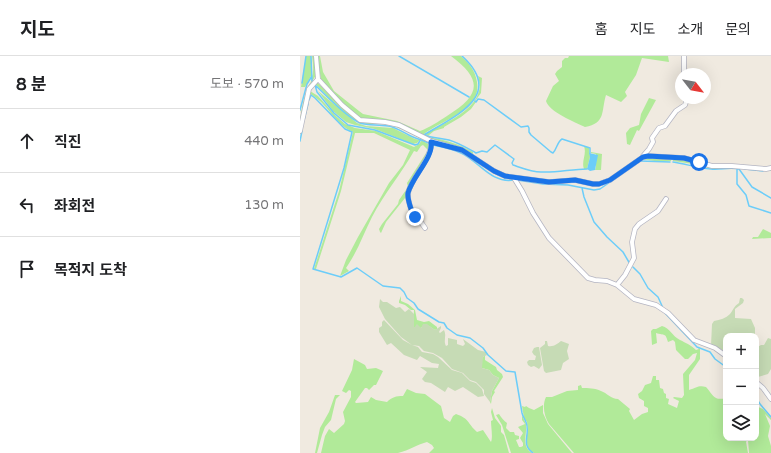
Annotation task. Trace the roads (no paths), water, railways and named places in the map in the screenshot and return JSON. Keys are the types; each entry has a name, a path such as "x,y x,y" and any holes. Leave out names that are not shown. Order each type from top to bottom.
{"street":[{"path":"316,56 318,79 342,105 360,120 386,122 399,125 431,142 462,150 494,171 514,178 549,182 575,180 593,184 599,184 610,180 643,157 649,149 652,138 659,128 665,126 676,110 685,104"},
{"path":"684,56 684,68"},
{"path":"300,131 309,89 318,79"},
{"path":"425,228 418,218 413,215 408,194 431,149 431,142"},
{"path":"643,157 656,156 684,158 712,166 771,168"},
{"path":"514,178 542,227 557,247 567,255 588,278 607,281 617,285 634,299 648,303 663,310 694,340 715,348 723,354"},
{"path":"617,285 625,275 634,258 632,242 635,229 639,224 658,211 666,199"},
{"path":"759,385 771,399"}],"water":[{"path":"589,153 598,155 595,170 590,171 587,169 590,157"}],"waterway":[{"path":"302,83 306,56"},
{"path":"311,56 312,81"},
{"path":"399,56 469,97"},
{"path":"424,135 461,112 471,103 477,94 479,83 474,70 462,56"},
{"path":"300,110 307,84 312,76"},
{"path":"315,85 343,111 360,123 384,125 398,129 410,136 430,144"},
{"path":"315,85 317,92 334,113 348,125 375,130 415,145 418,144 421,139"},
{"path":"309,100 311,95 345,129 352,132 344,168 313,269 341,277 357,268 383,286 400,288 418,309 439,322 444,323 447,328 457,335 470,338 483,348 488,355 506,371 515,372 522,413 527,426 526,442 529,450 533,453"},
{"path":"475,101 476,102 478,99 484,100 521,127 528,126 531,135 553,153 562,139 590,148 590,153"},
{"path":"304,120 308,104"},
{"path":"300,141 302,131"},
{"path":"424,135 453,141 476,153 482,151 487,152 495,145 514,159 512,163 513,165 527,170 552,172 587,169"},
{"path":"433,145 461,153 499,179 514,180"},
{"path":"640,161 670,162"},
{"path":"673,162 714,169 739,169 752,187 771,198"},
{"path":"624,172 634,165"},
{"path":"737,169 737,184 746,195 749,206 771,213"},
{"path":"745,169 763,171"},
{"path":"517,180 543,184 568,185 594,190 600,189 613,180"},
{"path":"582,188 594,222 623,252 630,264"},
{"path":"633,267 640,274 648,288 658,297 663,308"},
{"path":"664,312 697,347 710,352 715,359 723,365"},
{"path":"759,402 771,417"}]}
